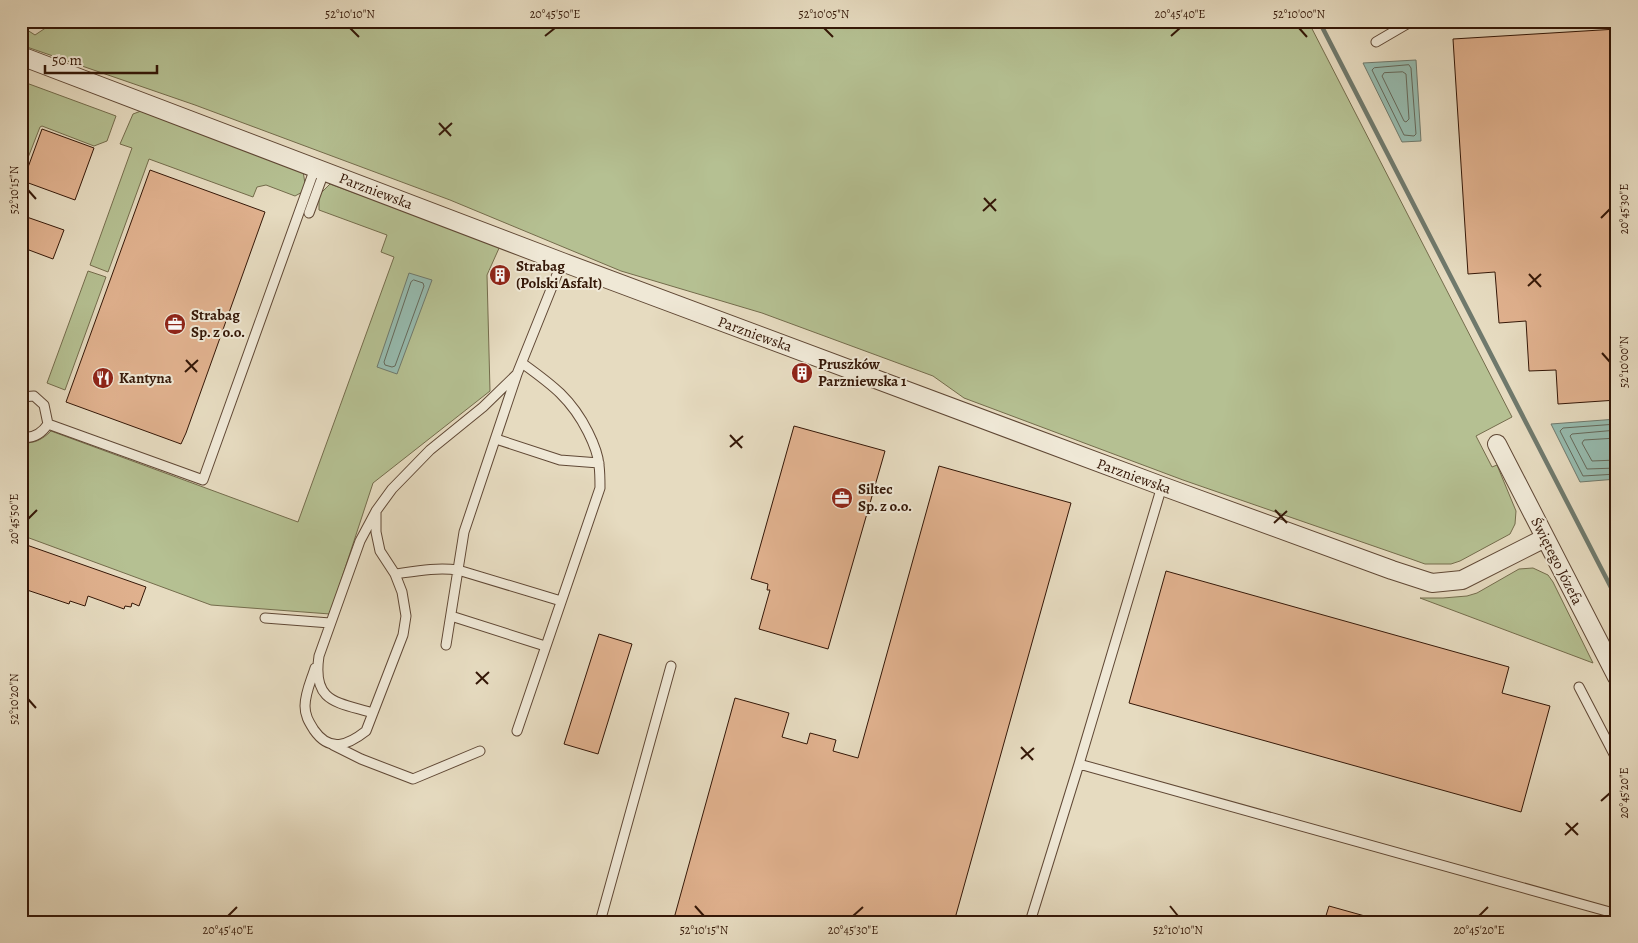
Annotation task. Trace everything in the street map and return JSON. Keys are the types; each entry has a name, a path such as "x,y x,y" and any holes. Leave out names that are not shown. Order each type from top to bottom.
{"street":[{"name":"Parzniewska","path":"21,56 562,262 1162,486 1432,583 1462,580 1545,538"},
{"name":"Świętego Józefa","path":"1497,444 1616,673"}],"lane":[{"path":"1376,42 1412,21"},
{"path":"309,213 320,170"},
{"path":"48,424 203,480 320,170"},
{"path":"446,644 464,532 517,374 562,262"},
{"path":"517,731 600,488 599,464 594,445 582,421 568,400 551,384 522,363"},
{"path":"480,751 413,779 360,759 325,742 307,720 306,695 360,541 376,511 392,489 430,450 483,406 517,374"},
{"path":"21,397 34,396 44,405 48,424 36,436 21,437"},
{"path":"496,439 560,460 599,464"},
{"path":"1030,922 1162,486"},
{"path":"333,745 345,744 356,739 366,731 403,635 406,616 402,592 395,574 380,551 376,532 376,511"},
{"path":"395,574 426,570 458,570 561,601"},
{"path":"451,616 545,646"},
{"path":"265,618 330,624"},
{"path":"319,656 316,673 321,690 327,697 373,713"},
{"path":"600,922 671,666"},
{"path":"1579,687 1617,760"},
{"path":"1079,764 1617,914"}],"green space":[{"path":"56,21 1308,21 1512,417 1476,436 1492,467 1497,465 1516,511 1515,524 1510,534 1460,561 1451,564 1425,564 1183,480 964,398 933,376 762,313 621,271 450,200 195,105 21,44 21,26 35,35"},
{"path":"21,81 116,116 107,141 94,146 42,126 24,168 21,168"},
{"path":"141,111 303,171 306,190 295,196 266,185 257,187 253,197 149,159 108,272 90,265 132,148 120,144 133,114"},
{"path":"330,184 500,246 487,275 490,391 373,483 330,614 211,605 21,535 21,442 30,443 38,441 51,431 298,522 394,257 381,252 387,235 319,210 319,195"},
{"path":"88,271 106,277 65,390 47,383"},
{"path":"1533,568 1548,575 1553,582 1593,663 1420,598 1467,596 1477,593 1519,569"}],"water":[{"path":"1416,60 1421,141 1402,142 1363,63"},
{"path":"409,273 432,280 397,374 377,367"},
{"path":"1617,419 1617,479 1580,482 1551,424"}],"building":[{"path":"1617,29 1617,400 1558,404 1556,370 1529,371 1526,321 1499,323 1495,272 1468,274 1453,39"},
{"path":"42,129 94,148 75,200 23,181"},
{"path":"150,170 265,212 181,444 66,402"},
{"path":"21,215 64,230 53,259 21,247"},
{"path":"794,426 885,451 828,649 759,629 770,590 767,590 768,584 751,579"},
{"path":"939,466 1071,503 954,922 673,922 735,698 789,713 782,737 807,744 810,733 836,740 833,751 858,758"},
{"path":"21,543 146,587 139,606 132,603 131,607 125,606 124,609 88,596 85,606 70,601 69,604 21,588"},
{"path":"1166,571 1509,667 1502,693 1550,706 1521,812 1129,703"},
{"path":"599,634 632,644 598,754 564,744"},
{"path":"1329,906 1372,918 1371,922 1324,922"}],"waterway":[{"path":"1319,21 1617,599"}],"place":[{"name":"Strabag (Polski Asfalt)","path":"500,275"},
{"name":"Strabag Sp. z o.o.","path":"175,324"},
{"name":"Pruszków Parzniewska 1","path":"802,373"},
{"name":"Kantyna","path":"103,378"},
{"name":"Siltec Sp. z o.o.","path":"842,498"}]}
